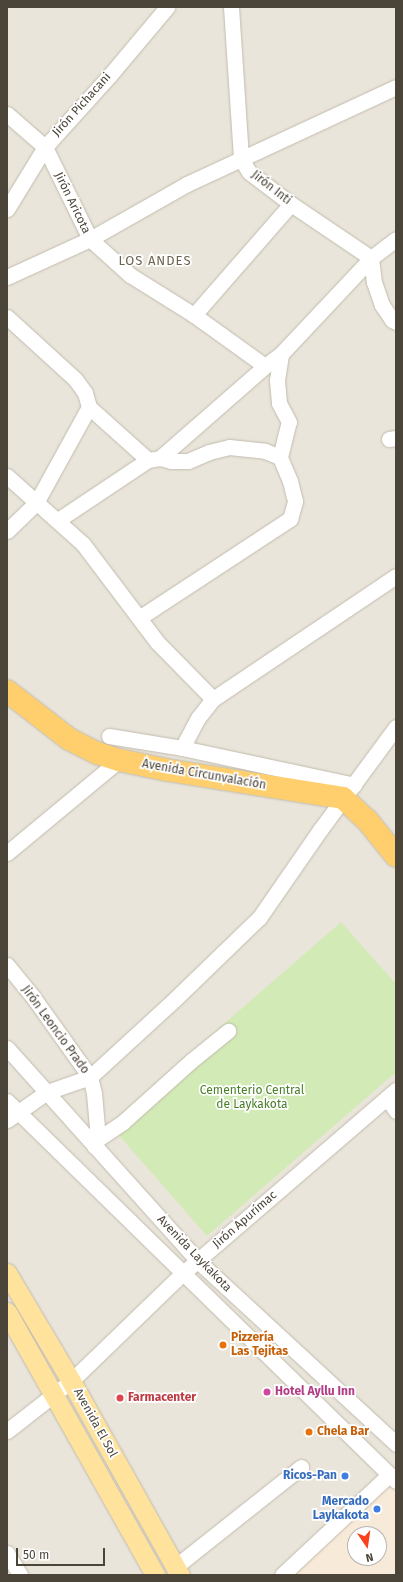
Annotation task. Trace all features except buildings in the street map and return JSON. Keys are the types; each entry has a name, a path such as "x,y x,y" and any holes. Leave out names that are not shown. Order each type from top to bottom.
{"highway":[{"name":"Avenida Circunvalación","path":"7,690 69,739 97,753 120,760 168,770 348,791"},
{"path":"348,791 396,856"}],"main road":[{"name":"Avenida El Sol","path":"7,1273 70,1380 178,1571"},
{"name":"Avenida El Sol","path":"7,1312 155,1575"}],"street":[{"name":"Jirón Pichacani","path":"7,209 45,147 110,74 166,7"},
{"path":"231,7 241,159"},
{"path":"7,277 90,239 187,184 396,87"},
{"name":"Jirón Aricota","path":"7,114 45,147 90,239 130,275 194,315 265,366"},
{"name":"Jirón Inti","path":"241,159 249,172 291,204 371,258"},
{"path":"194,315 291,204"},
{"path":"58,520 154,459 281,354 371,258 396,239"},
{"path":"371,258 374,282 382,305 392,320 396,322"},
{"path":"7,317 75,379 85,392 89,407 154,459 188,461 209,452 229,447 265,450 280,457"},
{"path":"139,618 290,519 295,501 290,481 280,457 289,422 279,403 277,380 281,354"},
{"path":"7,531 36,503 89,407"},
{"path":"7,476 36,503 58,520 83,544 157,642 214,699"},
{"path":"182,748 198,718 214,699 396,576"},
{"path":"10,1111 47,1092 90,1077 175,999 258,918 348,791 396,727"},
{"path":"109,736 182,748 348,791"},
{"path":"7,853 120,760"},
{"name":"Jirón Leoncio Prado","path":"7,965 33,997 90,1077 94,1094 96,1142"},
{"path":"96,1142 123,1122 191,1061 228,1031"},
{"name":"Avenida Laykakota","path":"7,1048 47,1092 96,1142 198,1261 396,1444"},
{"path":"391,1094 396,1111"},
{"name":"Jirón Apurímac","path":"7,1431 70,1380 183,1273 391,1094"},
{"name":"Avenida Laykakota","path":"10,1111 183,1273 393,1478"},
{"path":"178,1571 301,1467"},
{"path":"282,1575 393,1478"},
{"path":"7,1553 20,1575"}],"shaded area":[{"path":"7,7 396,7 396,1575 7,1575"},
{"name":"Mercado Laykakota","path":"391,1479 396,1484 396,1575 287,1575"}],"green space":[{"name":"Cementerio Central de Laykakota","path":"341,922 396,984 396,1072 207,1236 109,1124"}],"place":[{"name":"Pizzería Las Tejitas","path":"223,1345"},
{"name":"Hotel Ayllu Inn","path":"267,1392"},
{"name":"Farmacenter","path":"120,1398"},
{"name":"Chela Bar","path":"309,1432"},
{"name":"Ricos-Pan","path":"345,1476"},
{"name":"Mercado Laykakota","path":"377,1509"}],"district":[{"name":"LOS ANDES","path":"155,261"}]}
